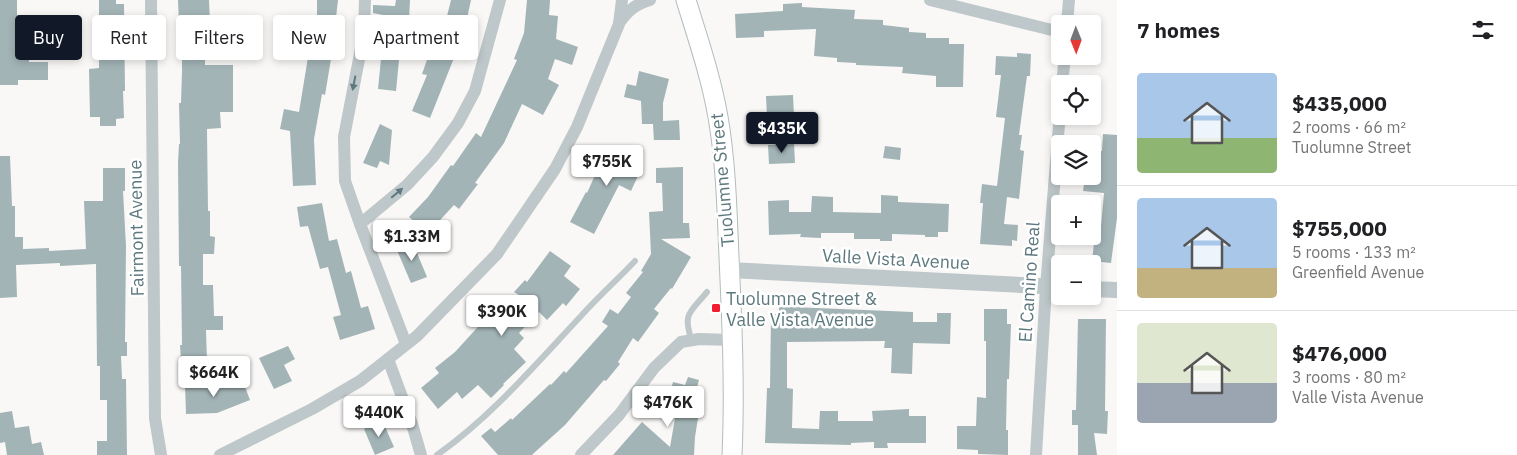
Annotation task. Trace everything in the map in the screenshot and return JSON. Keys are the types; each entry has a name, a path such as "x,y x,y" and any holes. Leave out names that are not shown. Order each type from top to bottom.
{"main road":[{"name":"Tuolumne Street","path":"686,0 712,89 718,118 726,188 734,398 732,455"}],"street":[{"name":"Fairmont Avenue","path":"150,0 155,418 161,455"},
{"path":"365,0 364,33 344,137 345,182 406,344"},
{"path":"360,224 407,185 433,157 458,123 475,91 500,0"},
{"path":"220,455 312,409 360,381 424,329 497,254 555,169 577,127 618,24 622,0"},
{"path":"618,24 627,12 641,2 650,0"},
{"path":"930,0 1051,30"},
{"path":"1068,15 1069,0"},
{"name":"El Camino Real","path":"1054,255 1059,125"},
{"name":"Valle Vista Avenue","path":"730,270 1051,287"},
{"path":"1101,289 1117,290"},
{"name":"El Camino Real","path":"1036,455 1051,305"},
{"path":"581,455 619,415 654,368 686,342 732,340"},
{"path":"388,359 412,424 420,455"}],"lane":[{"path":"437,455 462,437 516,387 582,314 635,261"},
{"path":"686,342 686,320 688,315 707,292"},
{"path":"686,342 687,326"}],"building":[{"path":"0,0 17,0 15,60 48,62 48,80 18,80 18,85 0,85"},
{"path":"99,0 116,0 116,4 124,4 124,15 99,15"},
{"path":"178,0 209,0 210,15 179,15"},
{"path":"317,0 338,0 336,15 317,15"},
{"path":"396,0 410,0 409,15 373,13 373,5 395,6"},
{"path":"451,0 471,0 468,15 447,15"},
{"path":"527,0 550,0 549,15 558,16 556,39 578,47 572,65 555,59 548,79 559,85 543,115 522,104 504,143 475,183 478,184 459,209 454,205 428,233 409,217 428,197 451,165 453,166 476,133 481,137 517,60 514,59 524,33"},
{"path":"802,3 802,7 855,10 854,19 883,20 883,25 909,28 909,32 926,33 926,38 949,38 949,44 964,44 963,87 936,87 936,76 902,73 903,67 856,65 856,63 837,62 837,58 814,56 816,29 764,31 764,37 736,38 735,14 783,11 783,4"},
{"path":"1017,53 1031,54 1030,76 1027,76 1019,135 1022,135 1020,150 1024,151 1019,199 1007,197 1004,224 1018,225 1017,241 1012,240 1012,246 980,244 983,203 980,203 982,184 997,186 1005,118 996,117 1001,75 995,75 996,56 1017,57"},
{"path":"99,60 125,60 124,118 116,119 116,126 100,126 100,117 90,117 89,69 99,68"},
{"path":"182,60 205,60 205,65 233,65 233,112 220,112 221,128 207,129 208,211 210,211 210,236 215,237 214,254 203,254 203,285 213,285 214,316 223,316 223,330 206,330 207,361 181,361 178,163 180,144 179,103 181,103"},
{"path":"308,60 331,60 325,95 322,94 314,139 316,185 293,186 290,131 280,129 284,109 299,112"},
{"path":"381,60 399,60 396,91 378,89"},
{"path":"427,60 453,60 430,118 412,111 427,75 422,74"},
{"path":"639,71 669,79 663,103 663,121 679,120 680,140 654,140 654,142 653,124 642,124 641,101 624,97 627,84 636,86"},
{"path":"793,95 794,117 767,118 766,96"},
{"path":"380,124 392,130 389,165 380,161 377,168 363,163"},
{"path":"1103,134 1117,135 1117,218 1111,263 1101,262 1101,255 1093,255 1094,245 1101,245 1104,193 1083,191 1084,185 1101,185"},
{"path":"794,144 795,163 769,164 768,145"},
{"path":"624,145 639,151 636,162 643,165 631,191 619,185 594,234 570,222 587,193 605,153 618,159"},
{"path":"885,146 901,148 900,160 883,158"},
{"path":"0,156 10,156 12,206 15,206 15,237 23,237 23,249 49,248 49,251 86,249 84,201 103,201 103,168 125,168 125,191 123,191 126,246 125,342 127,342 127,356 121,356 122,379 126,379 127,455 97,455 97,441 107,441 107,400 100,400 100,366 97,366 96,264 60,266 60,263 16,265 17,297 0,298"},
{"path":"683,167 683,223 689,223 690,238 661,239 691,257 672,289 654,309 659,313 638,342 633,338 618,362 620,364 606,381 604,380 565,425 532,455 498,455 481,436 491,428 495,432 511,418 512,420 564,371 566,373 608,326 602,322 610,309 618,314 631,297 626,293 643,272 641,271 651,254 649,212 663,211 662,183 656,183 656,168"},
{"path":"881,195 898,196 898,202 949,204 948,232 938,232 938,237 892,234 892,241 854,239 854,233 821,233 821,238 800,237 801,234 769,235 768,201 789,200 789,212 811,212 812,196 833,197 833,212 881,213"},
{"path":"322,203 329,241 337,239 346,273 351,271 361,308 368,306 375,329 340,340 333,317 341,315 328,267 320,269 308,226 300,227 297,207"},
{"path":"412,241 427,277 411,283 396,248"},
{"path":"550,251 571,266 564,276 580,289 566,306 563,303 547,320 539,312 519,333 524,338 514,349 526,362 491,398 478,385 462,399 457,392 438,409 421,388 439,373 435,368 455,352 486,318 492,323 519,295 514,292 525,280 527,282"},
{"path":"779,305 913,312 913,322 937,322 937,313 951,313 950,344 913,343 912,374 891,373 892,348 884,348 885,341 787,342 787,388 793,389 792,428 819,429 820,411 838,411 838,421 873,421 872,411 909,409 909,416 926,416 926,443 887,443 888,448 874,448 874,442 851,443 851,445 765,443 767,388 770,388 771,314 779,314"},
{"path":"984,309 1007,309 1007,324 1011,324 1009,379 1007,379 1006,430 1008,430 1008,455 978,454 978,450 957,449 957,426 976,426 977,397 986,398"},
{"path":"1078,319 1106,319 1105,411 1108,411 1107,434 1094,433 1097,455 1078,455 1078,425 1072,425 1072,410 1076,410"},
{"path":"288,346 295,359 284,365 292,381 274,389 259,358"},
{"path":"688,377 699,380 689,416 698,418 694,455 613,455 642,422 670,447 677,407 667,404 673,382 685,385"},
{"path":"242,379 250,400 217,413 186,414 185,385 209,384 210,391"},
{"path":"12,411 15,428 29,426 32,444 41,442 44,455 7,455 5,442 0,443 0,413"},
{"path":"382,420 394,447 375,455 364,429"}],"place":[{"name":"Tuolumne Street & Valle Vista Avenue","path":"716,308"}]}
